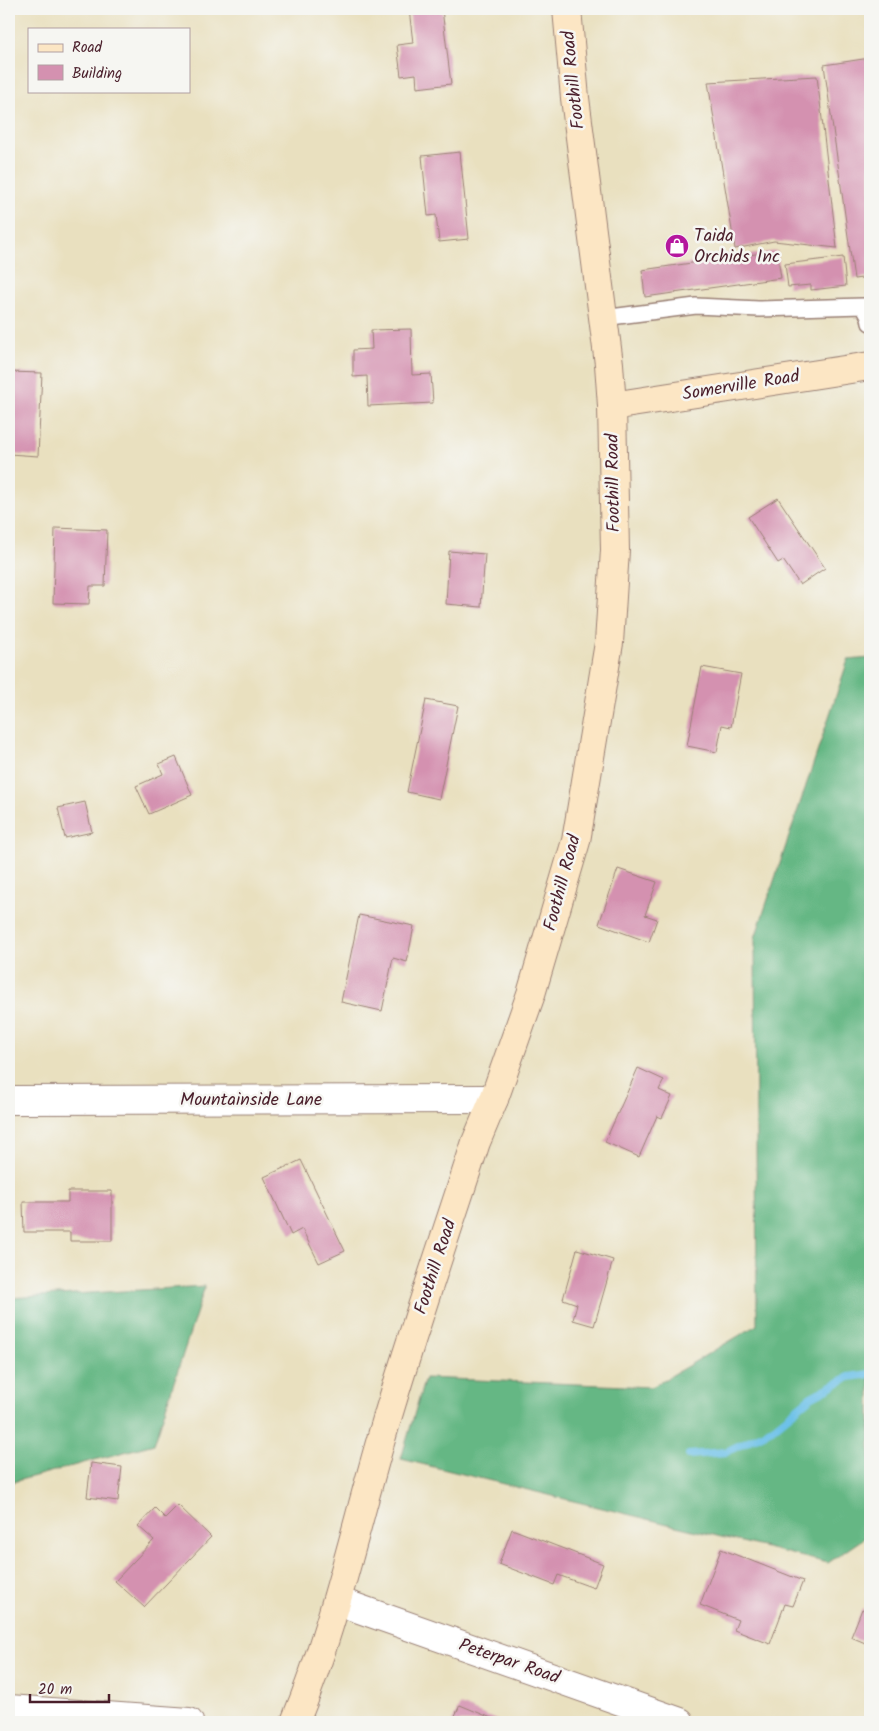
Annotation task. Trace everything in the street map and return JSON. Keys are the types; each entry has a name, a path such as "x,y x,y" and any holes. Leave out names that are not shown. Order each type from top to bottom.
{"street":[{"name":"Foothill Road","path":"296,1722 337,1601 384,1429 476,1142 494,1100 531,994 576,842 608,643 615,550 612,406 604,318 575,98 567,9"},
{"name":"Somerville Road","path":"612,406 870,366"},
{"name":"Mountainside Lane","path":"9,1100 494,1100"},
{"name":"Peterpar Road","path":"337,1601 680,1722"},
{"path":"9,1710 189,1722"}],"lane":[{"path":"604,318 696,306 759,309 863,306 869,317 870,324"}],"green space":[{"path":"870,658 870,1534 828,1563 401,1459 425,1378 652,1387 757,1325 755,938 848,660"},
{"path":"205,1286 154,1444 9,1483 9,1298"}],"building":[{"path":"409,9 442,9 451,84 417,88 416,74 401,76 397,45 413,43"},
{"path":"870,58 870,277 854,279 824,65"},
{"path":"817,76 837,248 774,241 735,249 708,82"},
{"path":"460,152 469,239 439,242 436,215 428,216 422,156"},
{"path":"777,251 781,278 645,297 642,270"},
{"path":"843,257 846,286 811,290 811,285 788,287 785,264"},
{"path":"411,329 412,375 431,374 433,403 368,406 367,376 353,377 353,350 372,349 371,330"},
{"path":"9,372 42,373 38,456 9,454"},
{"path":"778,498 825,568 800,585 783,560 778,563 748,517"},
{"path":"55,528 107,530 105,586 90,586 89,604 53,603"},
{"path":"449,551 485,554 481,607 446,604"},
{"path":"702,667 741,674 731,727 722,725 717,752 687,746"},
{"path":"426,700 458,706 439,799 407,792"},
{"path":"176,757 192,795 149,814 136,786 163,774 159,764"},
{"path":"85,802 92,832 65,838 58,808"},
{"path":"618,869 657,882 645,915 657,919 649,942 599,924"},
{"path":"359,915 414,926 407,962 393,958 382,1011 341,1002"},
{"path":"638,1068 664,1080 659,1090 672,1096 662,1118 657,1116 639,1157 605,1142"},
{"path":"301,1160 345,1251 319,1263 302,1229 291,1235 264,1177"},
{"path":"68,1191 112,1191 112,1241 70,1241 70,1232 24,1232 23,1202 68,1202"},
{"path":"577,1249 613,1260 594,1326 573,1320 577,1304 563,1299"},
{"path":"91,1463 122,1467 118,1501 87,1497"},
{"path":"178,1505 211,1537 144,1607 115,1581 154,1540 138,1526 155,1508 165,1518"},
{"path":"512,1529 603,1564 594,1588 558,1575 554,1585 499,1564"},
{"path":"721,1549 803,1581 793,1606 785,1604 770,1644 734,1630 738,1620 700,1605"},
{"path":"862,1609 870,1613 870,1645 851,1637"},
{"path":"460,1705 501,1722 452,1722"}],"waterway":[{"path":"689,1455 726,1452 772,1429 811,1397 849,1377 870,1374"}],"place":[{"name":"Taida Orchids Inc","path":"677,246"}]}
